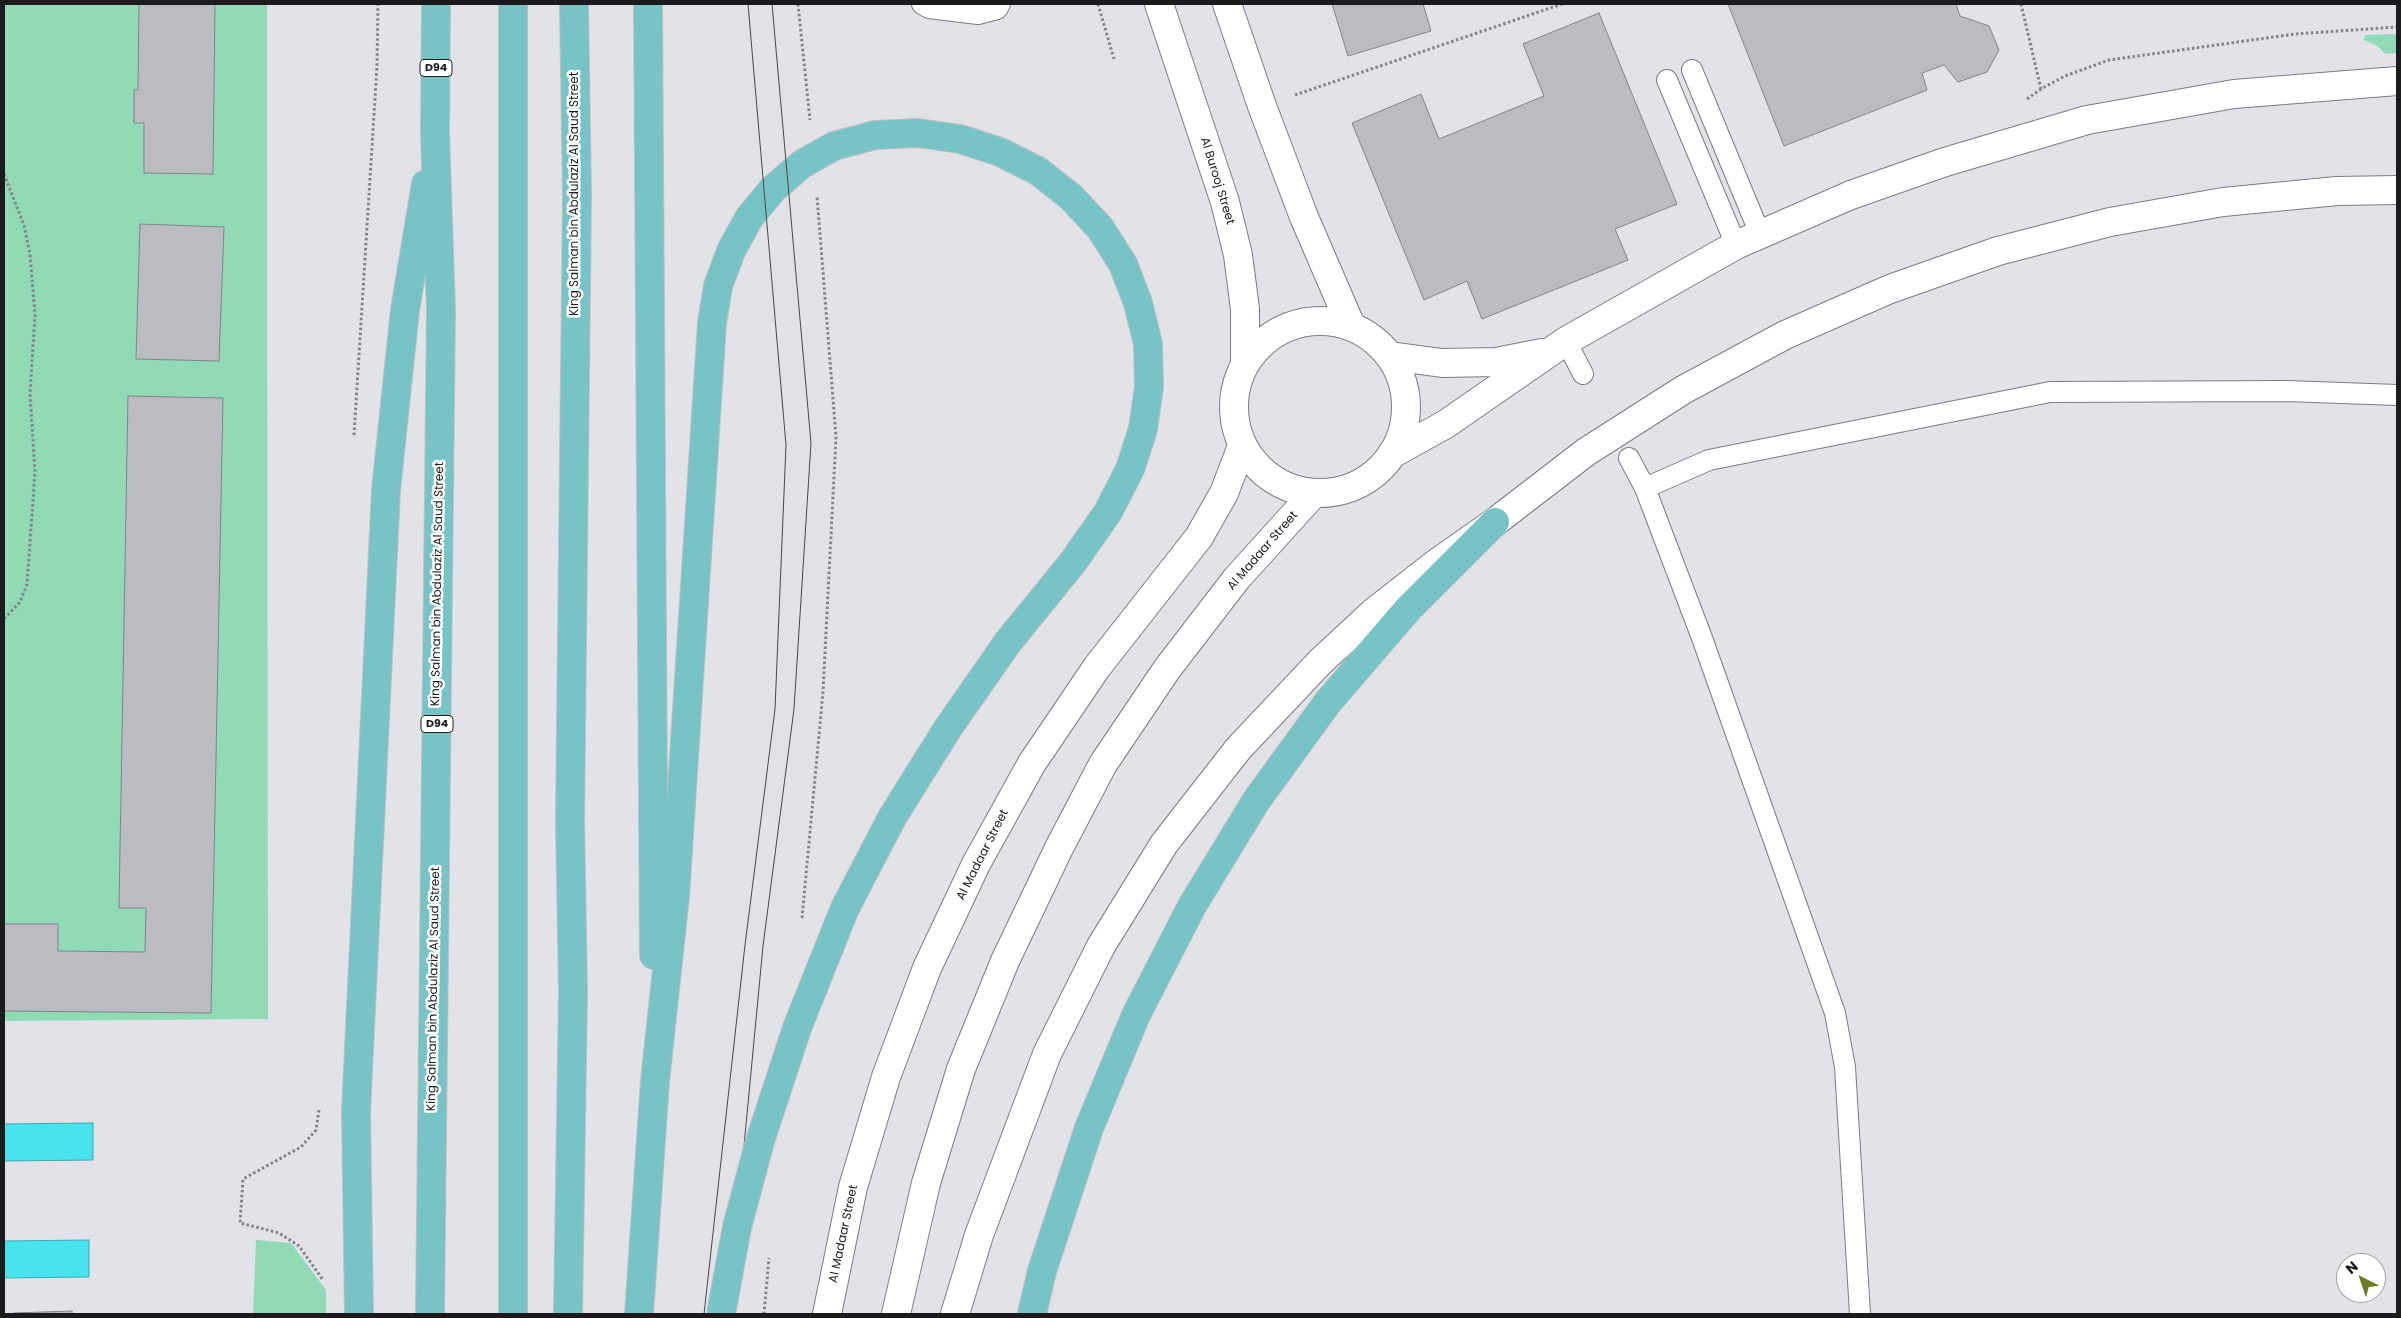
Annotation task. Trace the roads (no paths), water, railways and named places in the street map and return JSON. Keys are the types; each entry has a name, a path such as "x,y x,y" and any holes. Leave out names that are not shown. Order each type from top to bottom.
{"main road":[{"name":"King Salman bin Abdulaziz Al Saud Street","path":"430,1314 441,310 435,133 436,4"},
{"path":"513,4 513,1314"},
{"name":"King Salman bin Abdulaziz Al Saud Street","path":"568,1314 573,992 570,820 577,206 574,4"},
{"path":"648,4 655,1081"},
{"path":"359,1314 356,1111 386,490 405,310 435,133"},
{"path":"639,1314 655,1081 675,896 712,323 718,286 731,250 749,218 773,189 802,164 834,146 875,135 918,133 960,139 1000,152 1038,171 1071,196 1100,228 1122,264 1138,303 1148,344 1149,387 1143,428 1130,469 1108,512 1074,562 1008,642 948,728 894,816 845,908 797,1028 760,1141 737,1227 721,1314"},
{"path":"1032,1314 1042,1271 1089,1128 1136,1015 1192,906 1256,801 1328,702 1408,609 1495,522"}],"street":[{"name":"Al Burooj Street","path":"1159,4 1225,202 1238,255 1245,310 1245,364"},
{"path":"1227,4 1262,106 1304,217 1351,326"},
{"path":"1392,454 1446,424 1557,346 1748,240 1851,195 1936,165 2087,120 2234,94 2397,81"},
{"path":"955,1314 979,1235 1052,1045 1101,946 1164,844 1238,749 1320,662 1375,611 1434,565 1495,522 1586,452 1683,390 1785,335 1890,289 1998,251 2110,222 2222,202 2336,191 2397,190"},
{"path":"1327,321 1351,326 1373,338 1390,356 1402,379 1406,404 1403,430 1392,454 1377,472 1358,485 1337,492 1314,493 1285,487 1260,470 1242,446 1234,420 1235,391 1245,364 1260,345 1280,331 1302,322 1327,321"},
{"path":"1390,356 1442,363 1487,362 1557,346"},
{"name":"Al Madaar Street","path":"827,1314 853,1187 886,1077 927,968 976,864 1032,762 1097,667 1199,537 1224,494 1242,446"},
{"name":"Al Madaar Street","path":"896,1314 926,1183 961,1069 1005,961 1059,848 1103,764 1166,669 1238,578 1314,493"}],"lane":[{"path":"922,4 929,8 978,14 997,8 1000,4"},
{"path":"1692,70 1748,240"},
{"path":"1667,80 1748,240"},
{"path":"1557,346 1583,374"},
{"path":"1645,488 1709,460 2050,392 2278,391 2397,395"},
{"path":"1629,458 1645,488 1702,638 1835,1013 1845,1068 1860,1314"}],"water":[{"path":"93,1123 93,1160 4,1161 4,1124"},
{"path":"89,1240 89,1277 4,1278 4,1241"}],"tram line":[{"path":"704,1314 745,945 775,709 786,445 748,4"},
{"path":"728,1314 763,946 794,709 811,443 772,4"}]}
